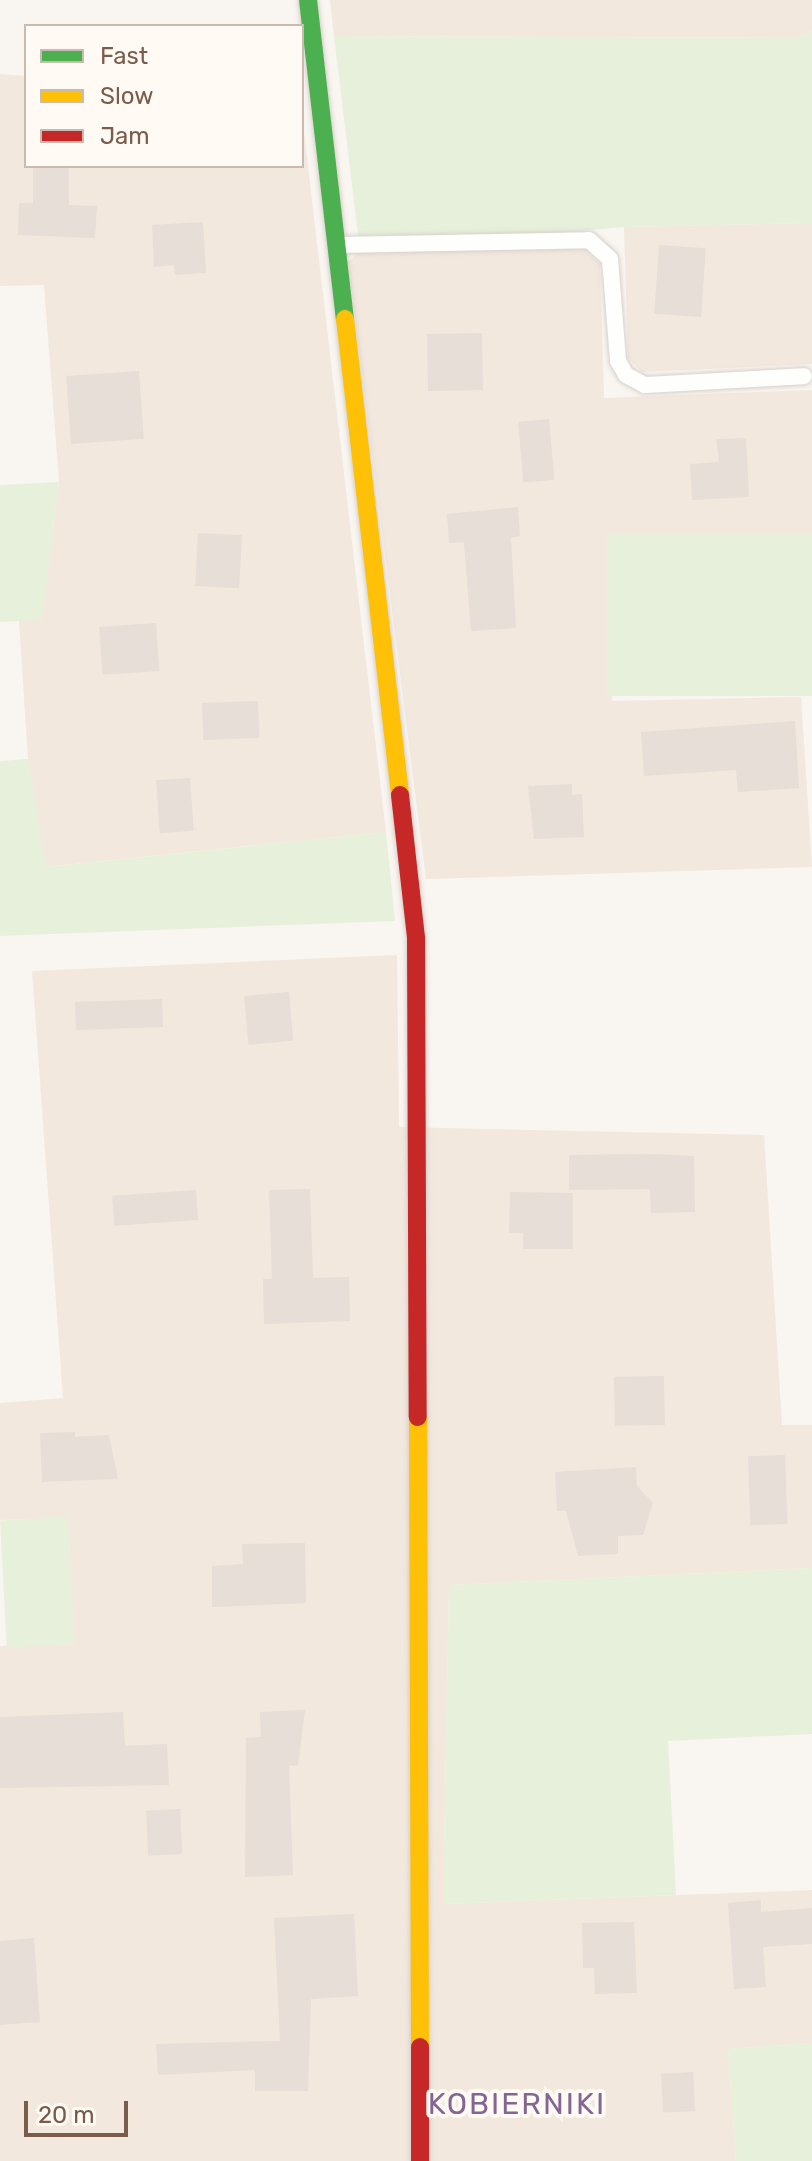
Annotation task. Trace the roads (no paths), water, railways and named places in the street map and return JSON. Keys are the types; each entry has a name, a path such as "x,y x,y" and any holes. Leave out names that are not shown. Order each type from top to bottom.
{"street":[{"path":"308,0 416,938 420,2161"}],"lane":[{"path":"335,245 589,240 610,259 618,361 626,375 645,385 804,376"}],"district":[{"name":"KOBIERNIKI","path":"517,2104"}]}
